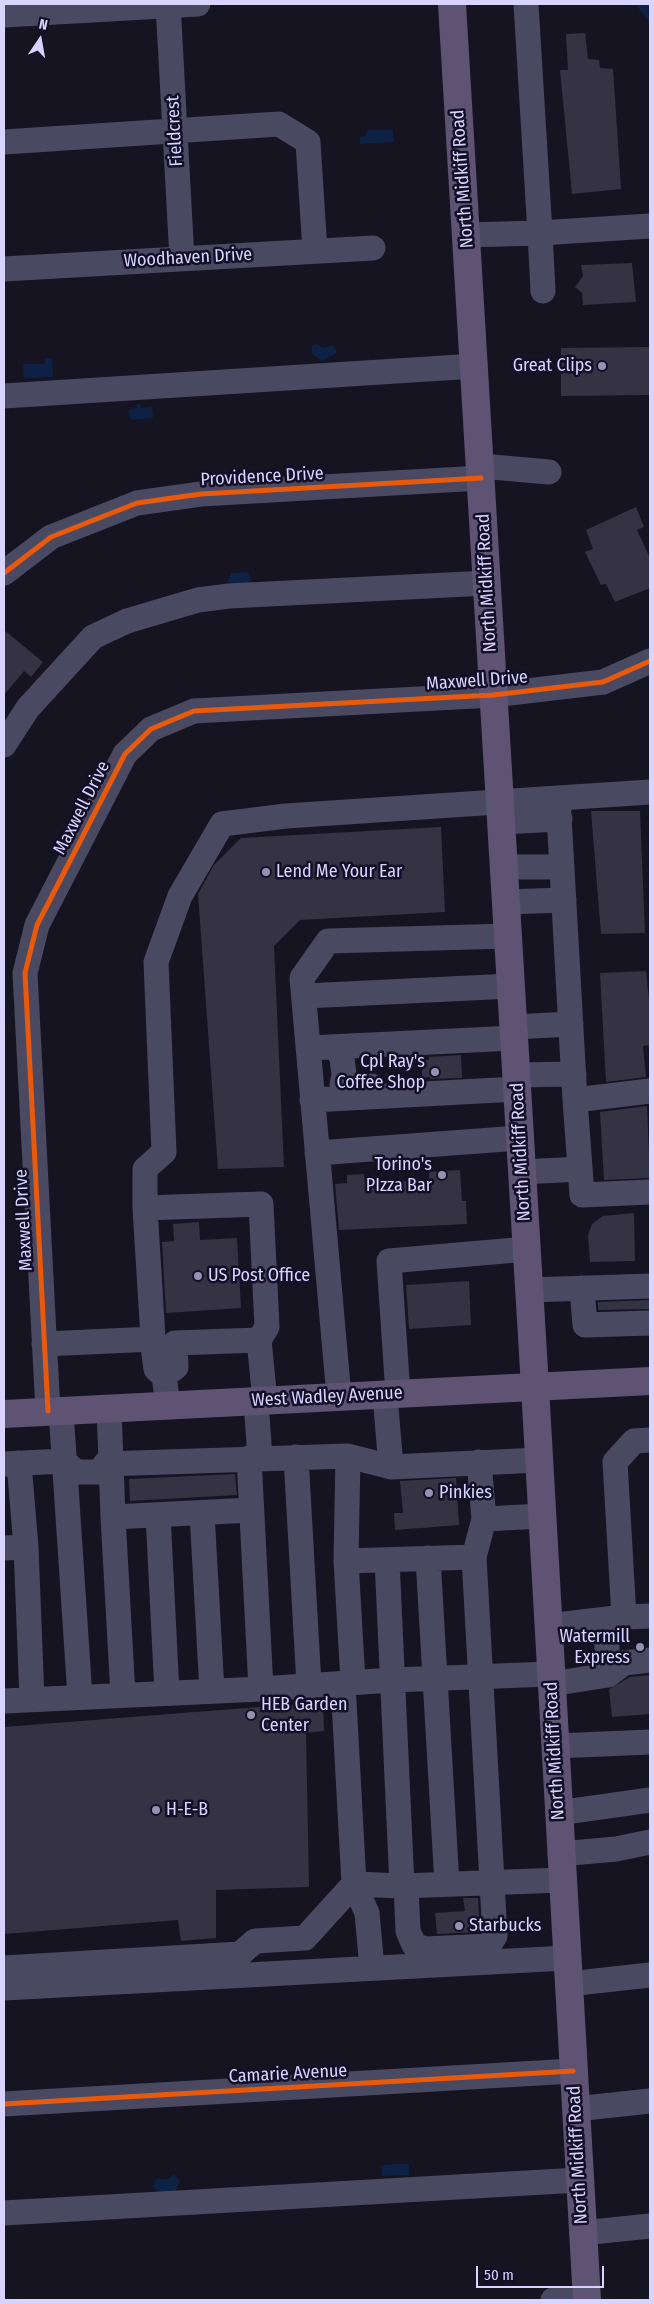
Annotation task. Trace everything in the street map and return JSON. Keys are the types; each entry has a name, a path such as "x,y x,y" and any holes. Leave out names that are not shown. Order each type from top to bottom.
{"main road":[{"name":"North Midkiff Road","path":"452,4 475,366 587,2299"},
{"name":"West Wadley Avenue","path":"4,1414 650,1381"}],"street":[{"path":"4,15 198,4"},
{"path":"526,4 543,291"},
{"name":"Fieldcrest","path":"168,5 182,258"},
{"path":"4,142 280,124 308,142 315,251"},
{"path":"466,235 540,233 650,226"},
{"name":"Woodhaven Drive","path":"4,269 373,248"},
{"path":"4,396 475,366"},
{"name":"Providence Drive","path":"4,573 51,537 137,503 201,494 481,472 549,472"},
{"path":"4,745 28,708 93,637 127,622 198,600 229,596 487,583"},
{"name":"Maxwell Drive","path":"80,1697 64,1461 44,1344 25,973 37,925 125,754 151,729 194,711 493,695 603,682 650,661"},
{"path":"168,1405 164,1376 156,1369 146,1208 145,1169 164,1152 156,962 180,896 222,824 286,816 500,812 559,808 650,792"},
{"path":"559,808 582,1195 650,1192"},
{"path":"504,866 562,867"},
{"path":"506,902 564,900"},
{"path":"339,1397 302,978 328,941 508,936"},
{"path":"305,996 511,986"},
{"path":"309,1048 336,1049 514,1032 571,1024"},
{"path":"336,1049 342,1058 344,1075 342,1085 460,1085 468,1092"},
{"path":"312,1100 468,1092 517,1082 574,1074"},
{"path":"575,1100 650,1092"},
{"path":"317,1153 519,1138"},
{"path":"522,1172 580,1169"},
{"path":"146,1208 261,1204 267,1327 259,1340 261,1401 254,1458 252,1510 261,1688"},
{"path":"391,1466 392,1394 389,1261 527,1250"},
{"path":"529,1290 650,1286"},
{"path":"582,1288 585,1325 650,1323"},
{"path":"44,1344 153,1339"},
{"path":"164,1376 176,1367 175,1343 259,1340"},
{"path":"109,1408 123,1695"},
{"path":"608,1675 615,1618 615,1462 634,1441 650,1440"},
{"path":"32,1699 15,1547 11,1463 64,1461 76,1472 101,1472 104,1464 254,1458 348,1456 391,1466 539,1460"},
{"path":"348,1456 346,1561 354,1884 367,1913 372,1968"},
{"path":"296,1457 309,1685"},
{"path":"387,1560 392,1680 408,1931 414,1945 426,1949 488,1946 495,1936 474,1557 484,1519 479,1462"},
{"path":"113,1517 252,1510"},
{"path":"202,1513 212,1691"},
{"path":"158,1515 167,1693"},
{"path":"484,1519 542,1516"},
{"path":"346,1561 474,1557"},
{"path":"428,1558 447,1884"},
{"path":"548,1626 650,1616"},
{"path":"4,1701 435,1678 551,1679 608,1675 624,1663 650,1660"},
{"path":"555,1746 650,1742"},
{"path":"558,1813 650,1800"},
{"path":"354,1884 404,1886 492,1883 561,1867 616,1849 650,1842"},
{"path":"4,1968 240,1954 255,1941 305,1938 354,1884"},
{"path":"4,1988 372,1968 567,1971 650,1975"},
{"name":"Camarie Avenue","path":"4,2104 573,2071"},
{"path":"575,2108 650,2100"},
{"path":"4,2213 579,2180"},
{"path":"582,2232 650,2226"},
{"path":"553,2300 587,2299"}],"water":[{"path":"635,4 650,4 650,22 649,21"},
{"path":"367,130 393,130 394,142 360,144 360,137 366,136"},
{"path":"316,344 324,348 334,345 337,353 322,361 312,354 312,346"},
{"path":"45,358 52,358 53,377 24,378 23,364 45,364"},
{"path":"137,403 141,404 142,408 152,407 153,418 131,420 128,412 130,409 137,408"},
{"path":"248,572 252,580 248,584 231,584 228,581 231,573"},
{"path":"409,2164 409,2175 382,2176 381,2165"},
{"path":"174,2174 180,2181 175,2192 163,2193 152,2187 157,2178 166,2180"}],"building":[{"path":"585,33 588,59 599,60 600,68 613,69 621,189 572,194 560,70 568,70 566,34"},
{"path":"632,263 636,302 583,305 582,293 575,287 583,276 581,265"},
{"path":"650,347 650,395 561,396 561,348"},
{"path":"636,507 644,527 637,530 650,558 650,588 615,602 606,584 601,585 585,552 593,549 586,530"},
{"path":"4,630 43,662 31,677 24,671 4,695"},
{"path":"591,811 640,811 645,933 601,934"},
{"path":"441,827 445,912 300,920 274,946 284,1167 218,1169 198,894 214,865 241,838"},
{"path":"646,971 650,1010 650,1045 643,1046 646,1077 606,1082 600,973"},
{"name":"Cpl Ray's Coffee Shop","path":"461,1055 462,1078 422,1078 422,1060 429,1060 429,1057"},
{"path":"647,1106 650,1178 604,1180 600,1112"},
{"path":"460,1170 462,1201 466,1201 467,1224 339,1230 335,1184 347,1183 347,1175 364,1174 365,1183 429,1180 429,1172"},
{"path":"634,1213 635,1261 590,1262 588,1235 592,1224 603,1216"},
{"name":"US Post Office","path":"199,1222 200,1240 237,1238 241,1308 166,1313 162,1242 174,1241 173,1224"},
{"path":"469,1281 471,1325 409,1329 406,1285"},
{"path":"650,1300 650,1309 598,1310 598,1302"},
{"path":"235,1474 237,1495 130,1501 129,1479"},
{"name":"Pinkies","path":"456,1478 459,1525 395,1530 394,1513 403,1513 400,1481"},
{"path":"650,1675 650,1714 612,1717 609,1689 630,1677"},
{"name":"H-E-B","path":"323,1702 324,1731 306,1733 309,1887 216,1890 216,1938 181,1941 178,1920 4,1934 4,1727"},
{"name":"Starbucks","path":"463,1898 478,1898 480,1932 437,1934 435,1913 465,1911"}],"cycle path":[{"path":"4,573 51,537 137,503 201,494 481,478"},
{"path":"48,1411 25,973 37,925 125,754 151,729 194,711 493,695 603,682 650,661"},
{"path":"4,2104 573,2071"}],"place":[{"name":"Great Clips","path":"602,366"},
{"name":"Lend Me Your Ear","path":"266,872"},
{"name":"Cpl Ray's Coffee Shop","path":"435,1072"},
{"name":"Torino's PIzza Bar","path":"442,1175"},
{"name":"US Post Office","path":"198,1276"},
{"name":"Pinkies","path":"429,1493"},
{"name":"Watermill Express","path":"640,1647"},
{"name":"HEB Garden Center","path":"251,1715"},
{"name":"H-E-B","path":"156,1810"},
{"name":"Starbucks","path":"459,1926"}]}
